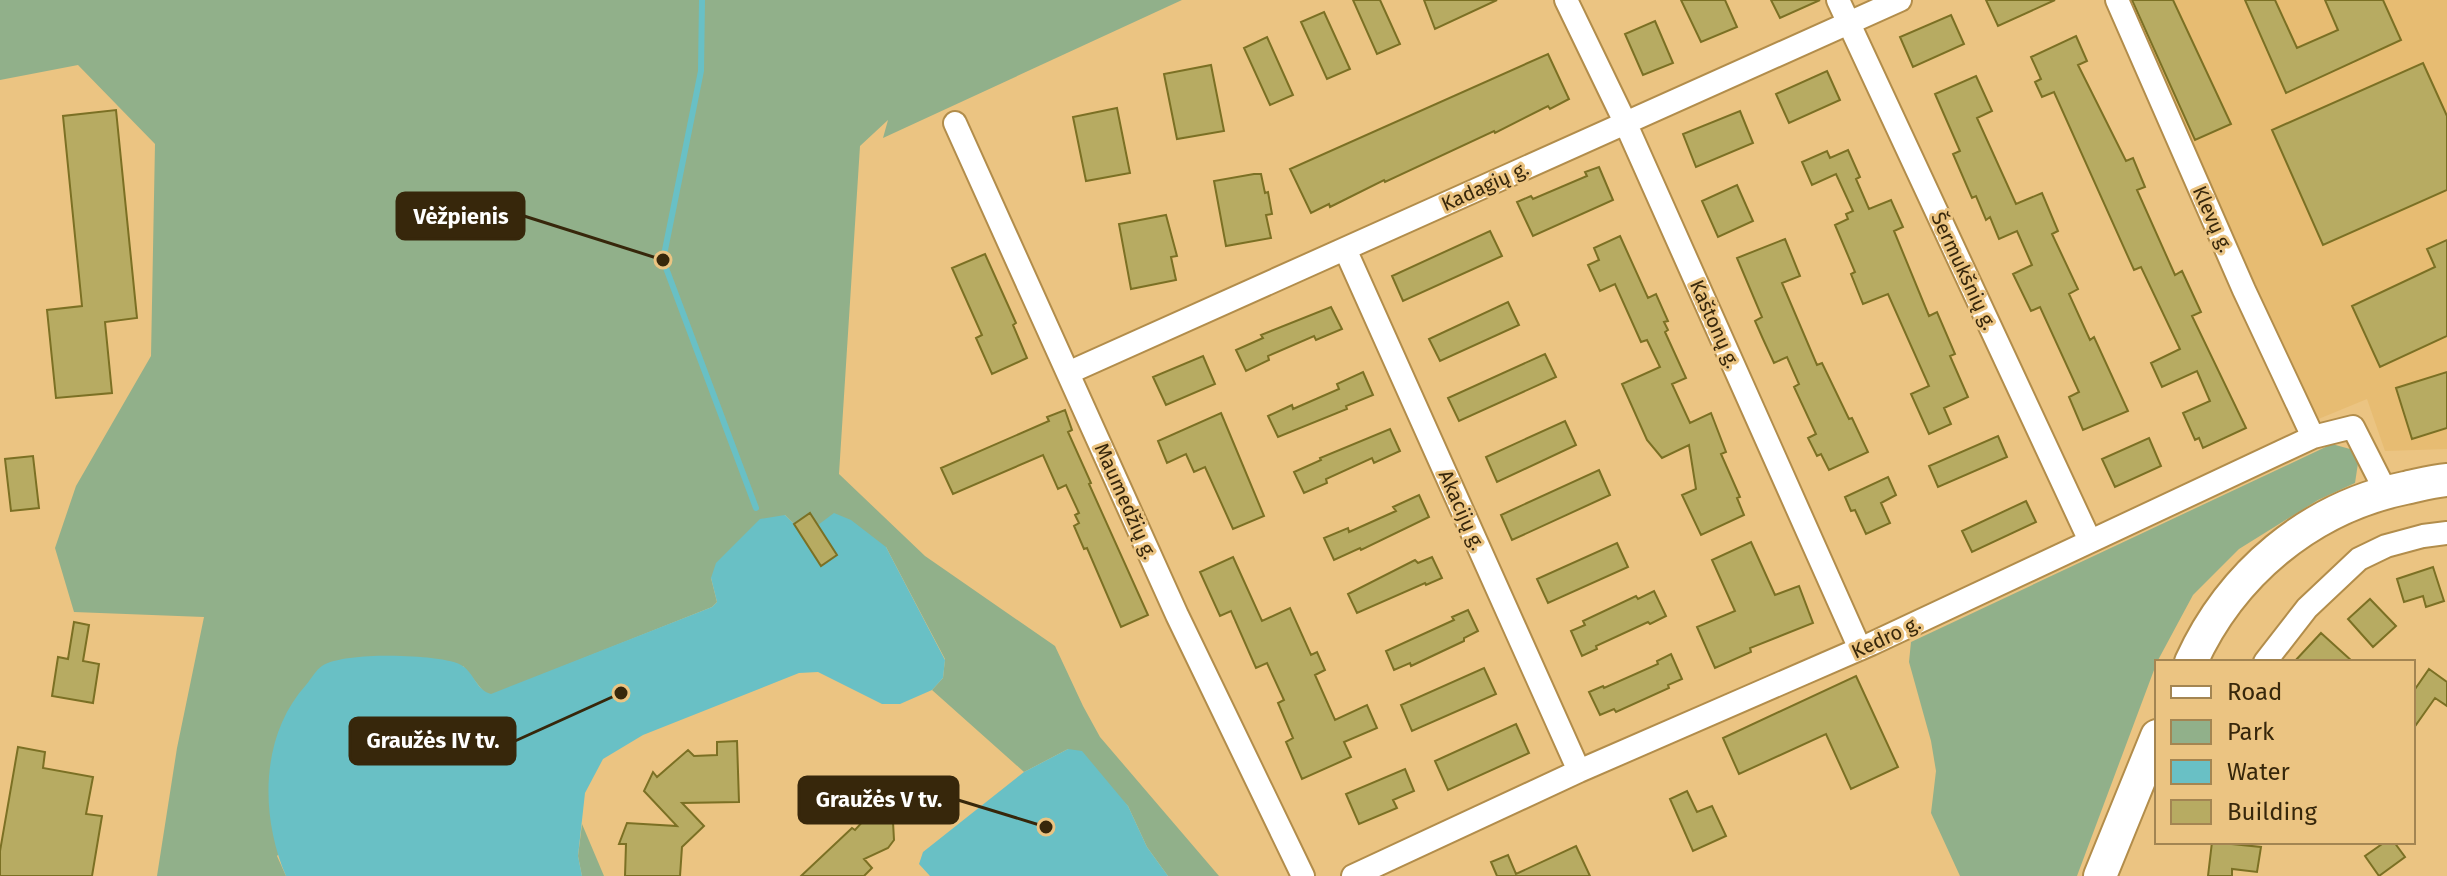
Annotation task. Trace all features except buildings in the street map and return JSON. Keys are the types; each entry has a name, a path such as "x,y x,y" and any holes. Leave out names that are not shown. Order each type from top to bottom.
{"main road":[{"path":"2192,660 2223,604 2251,572 2290,537 2339,509 2386,492 2447,480"},
{"path":"2100,876 2155,745"}],"street":[{"name":"Kaštonų g.","path":"1566,0 1625,122 1860,649"},
{"name":"Šermukšnių g.","path":"1838,0 2090,541"},
{"name":"Kadagių g.","path":"1070,372 1900,0"},
{"name":"Klevų g.","path":"2117,0 2244,290 2313,437"},
{"name":"Maumedžių g.","path":"955,123 1070,372 1177,615 1303,876"},
{"name":"Akacijų g.","path":"1345,249 1579,771"},
{"name":"Kedro g.","path":"1353,876 1579,771 1860,649 2313,437 2353,427 2386,492"},
{"path":"2267,660 2307,608 2359,559 2386,546 2447,533"}],"shaded area":[{"path":"2126,0 2447,0 2447,449 2385,451 2367,399 2316,420"}],"green space":[{"path":"0,0 1182,0 883,138 888,120 860,146 839,474 925,556 1055,646 1100,737 1219,876 1168,876 1147,847 1128,806 1068,749 1024,772 932,690 943,678 945,659 886,547 821,566 785,515 711,578 717,602 712,607 491,695 484,692 463,666 277,856 286,876 157,876 177,748 204,617 74,612 55,548 76,486 151,356 155,144 78,65 0,80"},
{"path":"2332,444 2350,449 2358,463 2355,483 2318,500 2239,549 2193,595 2158,660 2155,660 2155,667 2077,876 1960,876 1931,813 1936,771 1909,662 1911,642"},
{"path":"582,824 604,876 582,876 578,856"}],"water":[{"path":"834,513 851,520 886,547 945,660 943,678 932,690 900,704 882,704 818,672 799,673 643,735 603,759 585,793 578,856 582,876 286,876 272,828 269,802 273,752 291,705 322,666 344,659 375,656 443,660 465,668 482,689 491,694 712,607 717,602 711,578 716,563 760,519 785,515 821,565 818,525"},
{"path":"1068,749 1082,751 1128,806 1147,847 1168,876 930,876 919,864 923,852 1024,772"}],"waterway":[{"path":"702,0 701,71 663,260 756,508"}],"place":[{"name":"Vėžpienis","path":"663,260"},
{"name":"Graužės IV tv.","path":"621,693"},
{"name":"Graužės V tv.","path":"1046,827"}]}
